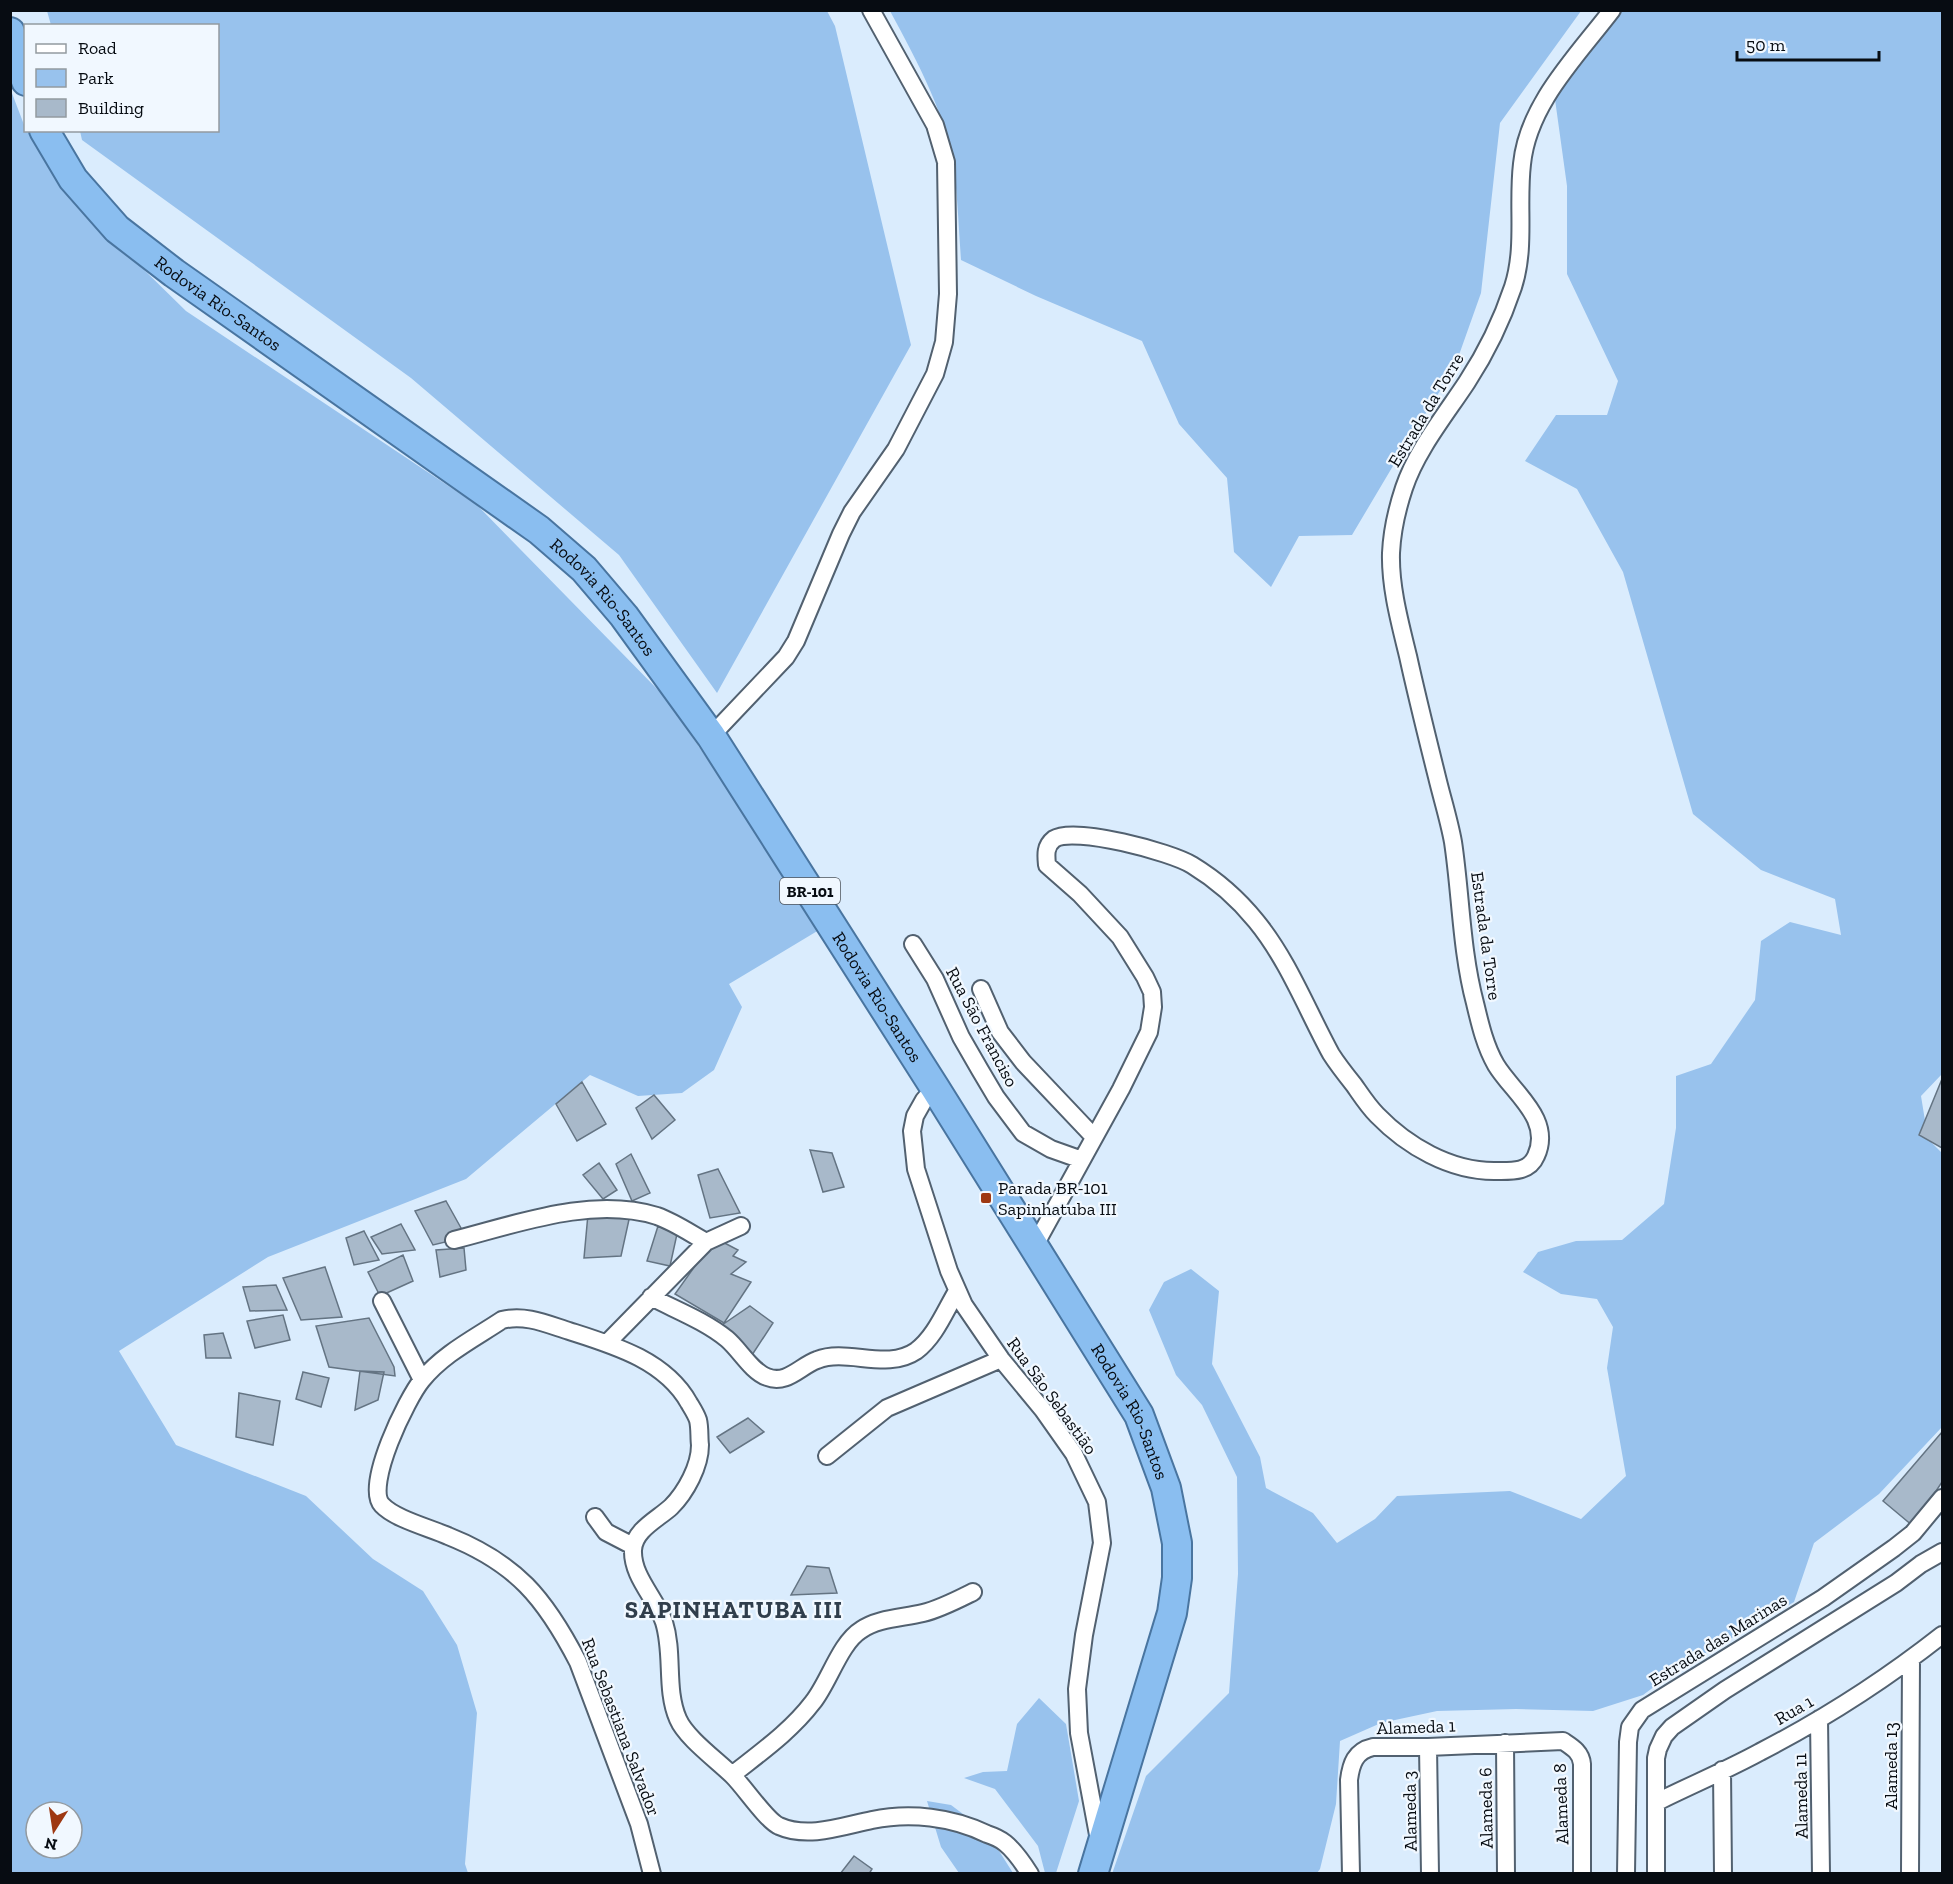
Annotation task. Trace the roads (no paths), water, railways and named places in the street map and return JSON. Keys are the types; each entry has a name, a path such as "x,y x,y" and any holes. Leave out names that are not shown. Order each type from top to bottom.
{"highway":[{"path":"10,32 24,75"},
{"name":"Rodovia Rio-Santos","path":"45,132 73,179 117,229 174,273 539,530 584,569 624,616 711,736 936,1088 1139,1415 1166,1488 1177,1543 1177,1578 1172,1613 1097,1862"}],"street":[{"path":"711,736 770,675 796,641 852,512 896,449 941,358 948,294 946,162 935,125 871,10"},
{"name":"Estrada da Torre","path":"1034,1247 1121,1089 1149,1032 1153,1006 1152,992 1145,977 1120,937 1080,894 1047,865 1046,849 1058,837 1076,835 1161,852 1188,862 1218,883 1256,922 1285,965 1335,1060 1376,1114 1415,1148 1454,1164 1488,1171 1523,1169 1531,1165 1536,1156 1540,1140 1536,1121 1530,1109 1495,1064 1475,1004 1468,973 1452,839 1398,616 1391,556 1395,518 1406,482 1438,424 1469,379 1500,320 1515,283 1522,245 1521,167 1525,141 1534,116 1562,74 1612,10"},
{"name":"Rua São Franciso","path":"913,944 935,979 961,1037 996,1098 1023,1133 1051,1149 1082,1160"},
{"path":"981,989 1000,1032 1023,1062 1094,1137"},
{"name":"Rua São Sebastião","path":"936,1088 924,1100 915,1116 912,1131 916,1169 949,1271 964,1305 1001,1359 1043,1410 1074,1454 1097,1502 1102,1543 1084,1635 1077,1689 1079,1733 1097,1862"},
{"path":"454,1240 554,1215 591,1210 637,1212 658,1217 706,1242"},
{"path":"607,1343 706,1242 741,1226"},
{"path":"651,1297 729,1340 759,1372 767,1377 778,1379 786,1378 815,1360 828,1356 898,1358 915,1352 938,1326 957,1291"},
{"path":"382,1300 422,1380 445,1358 502,1320 513,1317 535,1321 607,1343 638,1357 663,1372 686,1397 698,1419 700,1448 694,1472 683,1492 672,1506 642,1531 633,1546 633,1559 664,1621 671,1666 672,1698 679,1723 732,1775 768,1818 777,1825 807,1832 838,1829 902,1815 937,1818 974,1827 1004,1842 1030,1874"},
{"path":"827,1456 887,1408 1001,1359"},
{"name":"Rua Sebastiana Salvador","path":"422,1380 399,1419 378,1478 376,1493 382,1506 397,1515 473,1546 501,1562 531,1588 558,1626 578,1662 639,1824 652,1874"},
{"name":"Estrada das Marinas","path":"1626,1874 1628,1742 1630,1727 1642,1710 1823,1598 1894,1548 1913,1533 1942,1498"},
{"path":"596,1517 606,1532 633,1546"},
{"path":"1656,1874 1658,1749 1664,1736 1672,1727 1725,1690 1942,1552"},
{"path":"732,1775 780,1737 802,1715 820,1691 850,1640 860,1630 874,1624 933,1610 973,1593"},
{"name":"Rua 1","path":"1657,1802 1761,1752 1819,1719 1911,1659 1942,1635"},
{"name":"Alameda 13","path":"1910,1874 1911,1659"},
{"name":"Alameda 11","path":"1819,1719 1821,1874"},
{"name":"Alameda 1","path":"1351,1874 1349,1780 1351,1765 1359,1753 1365,1749 1563,1741"},
{"name":"Alameda 8","path":"1563,1741 1575,1749 1582,1759 1582,1874"},
{"name":"Alameda 6","path":"1505,1743 1506,1874"},
{"name":"Alameda 3","path":"1428,1747 1430,1874"},
{"path":"1722,1770 1723,1874"}],"place":[{"name":"Parada BR-101 Sapinhatuba III","path":"986,1198"}],"district":[{"name":"SAPINHATUBA III","path":"734,1610"}]}
